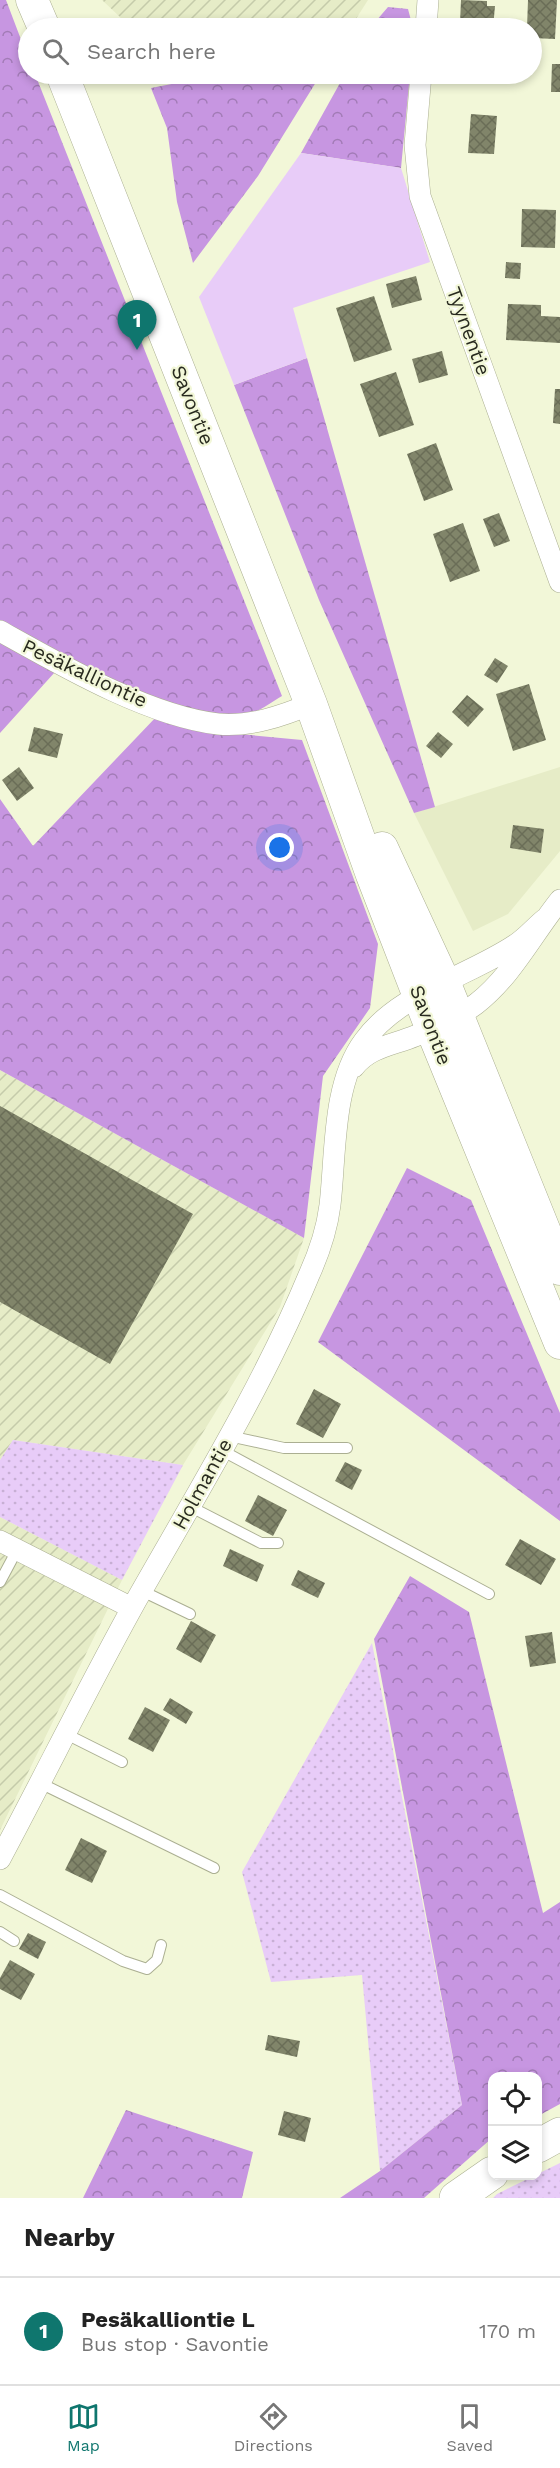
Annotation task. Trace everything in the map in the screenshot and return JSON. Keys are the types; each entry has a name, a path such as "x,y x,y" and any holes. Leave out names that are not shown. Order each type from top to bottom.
{"highway":[{"path":"542,2143 560,2134"},
{"path":"456,2198 488,2176"}],"main road":[{"path":"32,0 40,18"},
{"name":"Savontie","path":"66,84 311,704 445,1022 560,1343"},
{"name":"Savontie","path":"445,1022 560,1269"}],"street":[{"path":"427,18 428,0"},
{"name":"Tyynentie","path":"421,84 415,145 420,196 560,582"},
{"name":"Pesäkalliontie","path":"0,631 115,692 187,718 220,724 265,720 311,704"},
{"path":"545,919 560,900"},
{"name":"Holmantie","path":"0,1859 137,1600 225,1443 317,1258 330,1206 336,1129 349,1069 363,1041 387,1016 518,943 545,919"},
{"name":"Holmantie","path":"345,1089 350,1072 365,1055 445,1022 502,980 545,919"},
{"path":"8,1546 137,1600"}],"lane":[{"path":"225,1443 284,1448 346,1448"},
{"path":"225,1443 489,1594"},
{"path":"189,1506 261,1543 278,1543"},
{"path":"0,1582 8,1546"},
{"path":"137,1600 190,1614"},
{"path":"66,1734 122,1762"},
{"path":"40,1783 214,1868"},
{"path":"0,1895 123,1961 147,1969 157,1960 161,1945"},
{"path":"0,1932 14,1941"}],"shaded area":[{"path":"102,0 368,0 357,18 120,17"},
{"path":"301,153 401,168 430,262 293,308 307,358 234,385 199,297"},
{"path":"560,767 560,851 508,914 473,931 414,813"},
{"path":"0,1070 304,1238 280,1307 183,1465 13,1440 0,1460"},
{"path":"13,1440 183,1465 122,1580 0,1517 0,1460"},
{"path":"0,1517 122,1580 0,1830"},
{"path":"372,1643 462,2105 380,2171 362,1975 271,1982 242,1872"},
{"path":"560,2163 560,2198 493,2198 525,2180 542,2180 542,2172"}],"green space":[{"path":"0,0 6,0 18,32 18,84 39,84 282,696 254,712 227,715 195,710 125,686 0,623"},
{"path":"388,7 408,9 410,18 379,18"},
{"path":"172,84 315,84 258,176 193,263 177,202 167,128 151,88"},
{"path":"339,84 409,84 401,168 301,153"},
{"path":"307,358 435,807 414,813 319,600 234,385"},
{"path":"0,641 55,672 0,733"},
{"path":"157,716 197,730 302,740 378,944 370,1008 323,1076 304,1238 0,1070 0,799 33,846"},
{"path":"407,1168 471,1200 560,1413 560,1521 318,1342"},
{"path":"410,1576 469,1612 543,1913 560,1902 560,2104 542,2114 542,2072 488,2072 488,2142 424,2198 340,2198 380,2171 462,2105 374,1639"},
{"path":"126,2110 253,2152 242,2198 83,2198"}],"building":[{"path":"461,0 487,1 487,6 495,6 494,18 460,18"},
{"path":"528,0 557,0 555,39 542,38 542,18 527,18"},
{"path":"552,64 560,64 560,92 551,92"},
{"path":"471,114 497,116 494,154 468,153"},
{"path":"522,209 556,210 555,248 521,247"},
{"path":"506,262 521,263 520,279 505,278"},
{"path":"416,276 422,300 392,308 386,284"},
{"path":"374,296 392,350 354,362 336,308"},
{"path":"508,304 541,305 541,316 560,317 560,343 506,340"},
{"path":"442,351 448,375 419,383 412,359"},
{"path":"396,372 414,425 379,437 360,384"},
{"path":"555,389 560,389 560,424 553,423"},
{"path":"436,443 453,490 424,501 407,454"},
{"path":"499,513 510,541 494,547 483,519"},
{"path":"463,523 480,571 450,582 433,534"},
{"path":"495,658 508,666 497,683 484,675"},
{"path":"529,684 546,740 513,751 496,694"},
{"path":"467,695 484,709 468,727 452,712"},
{"path":"34,727 63,734 57,758 28,751"},
{"path":"438,732 453,744 441,758 426,746"},
{"path":"19,767 34,788 17,801 2,780"},
{"path":"513,825 544,829 541,853 510,848"},
{"path":"0,1106 193,1214 110,1364 0,1302"},
{"path":"314,1389 341,1404 323,1438 296,1424"},
{"path":"345,1462 362,1470 352,1490 335,1481"},
{"path":"258,1495 287,1510 273,1536 245,1521"},
{"path":"520,1539 556,1559 541,1585 505,1565"},
{"path":"230,1549 264,1565 257,1582 223,1566"},
{"path":"298,1570 325,1583 318,1598 291,1585"},
{"path":"191,1621 216,1635 201,1663 176,1649"},
{"path":"552,1632 556,1663 530,1667 525,1636"},
{"path":"170,1698 193,1712 186,1724 163,1710"},
{"path":"145,1707 170,1720 153,1752 128,1739"},
{"path":"81,1838 107,1851 92,1883 65,1870"},
{"path":"28,1933 46,1942 38,1959 19,1949"},
{"path":"10,1960 35,1974 21,2000 0,1989 0,1978"},
{"path":"268,2035 300,2041 297,2057 265,2050"},
{"path":"284,2111 311,2118 305,2142 278,2135"}],"place":[{"name":"Pesäkalliontie L","path":"137,350"}]}
